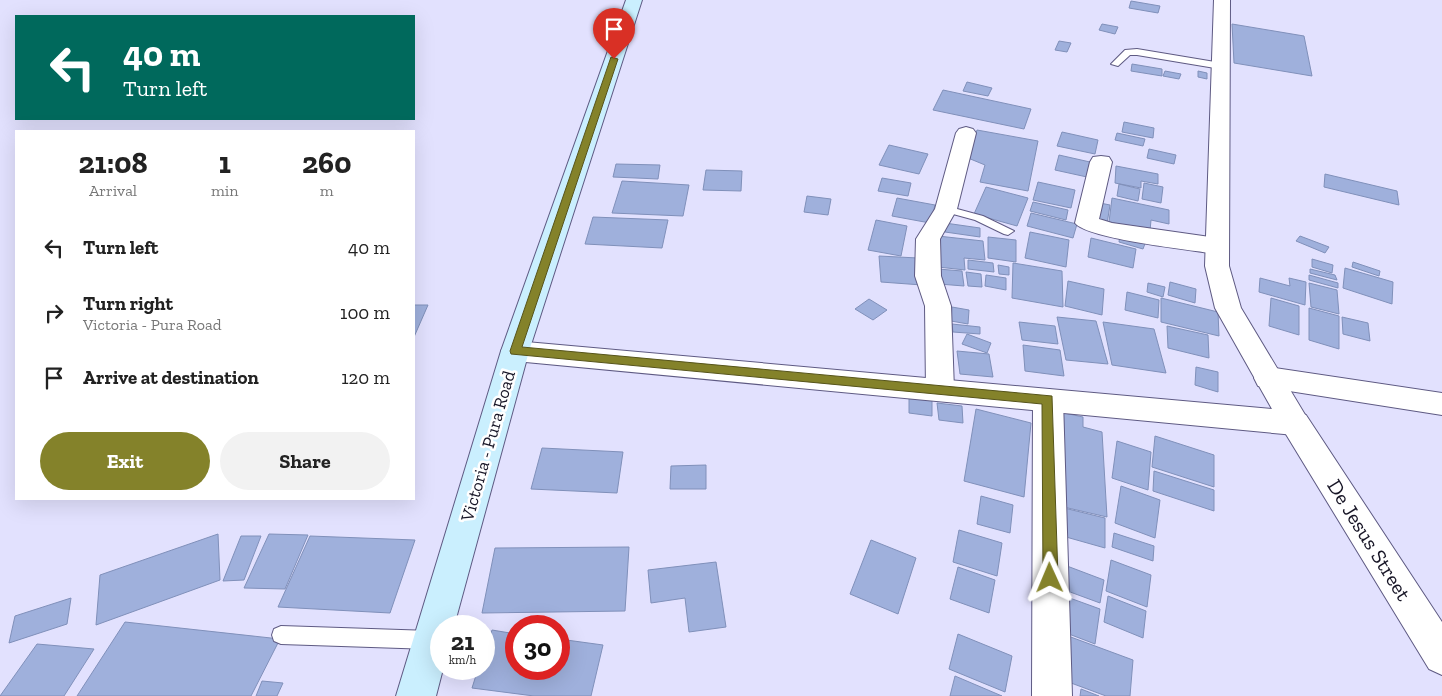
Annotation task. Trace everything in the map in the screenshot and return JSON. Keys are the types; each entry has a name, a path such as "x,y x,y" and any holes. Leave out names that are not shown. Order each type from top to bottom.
{"main road":[{"name":"Victoria - Pura Road","path":"439,615 515,351 634,0"},
{"name":"Victoria - Pura Road","path":"416,696 430,647"}],"street":[{"name":"De Jesus Street","path":"1222,0 1217,266 1228,308 1295,423 1442,656"},
{"path":"940,390 938,306 928,276 928,239 946,209 966,133"},
{"path":"1101,162 1087,223 1109,230 1218,246"},
{"path":"515,351 1295,423"},
{"path":"1268,378 1442,404"},
{"path":"1048,400 1052,696"}],"lane":[{"path":"1115,64 1128,52 1137,52 1221,66"},
{"path":"946,209 979,218 1008,231"},
{"path":"281,635 430,640"}],"building":[{"path":"1131,1 1160,6 1158,13 1129,8"},
{"path":"1102,24 1118,27 1115,34 1099,30"},
{"path":"1232,24 1304,36 1312,76 1234,63"},
{"path":"1059,41 1071,43 1067,52 1055,50"},
{"path":"1132,64 1162,69 1162,76 1131,71"},
{"path":"1165,71 1181,74 1179,79 1163,76"},
{"path":"1198,71 1207,73 1207,79 1198,77"},
{"path":"967,82 992,88 988,96 963,91"},
{"path":"943,90 1031,109 1024,129 933,110"},
{"path":"1124,122 1154,128 1153,138 1122,132"},
{"path":"977,130 1038,141 1028,191 980,182 985,165 968,158"},
{"path":"1062,132 1098,140 1095,154 1057,146"},
{"path":"1117,133 1145,139 1143,146 1115,140"},
{"path":"889,145 928,154 919,174 879,165"},
{"path":"1149,149 1176,155 1174,164 1147,158"},
{"path":"1059,155 1090,162 1087,177 1055,170"},
{"path":"616,164 660,165 658,179 613,177"},
{"path":"1116,166 1158,174 1158,184 1141,181 1141,188 1115,183"},
{"path":"706,170 742,171 741,191 703,190"},
{"path":"1325,174 1397,191 1399,205 1324,187"},
{"path":"882,178 911,183 908,196 878,191"},
{"path":"622,181 689,185 683,216 612,213"},
{"path":"1038,182 1075,190 1071,208 1033,200"},
{"path":"1144,183 1163,187 1161,203 1142,199"},
{"path":"1119,184 1140,189 1138,201 1117,196"},
{"path":"986,187 1028,198 1017,226 974,214"},
{"path":"807,196 831,199 828,215 804,212"},
{"path":"897,198 935,205 930,223 892,216"},
{"path":"1112,198 1169,210 1169,224 1151,220 1150,231 1109,222"},
{"path":"1033,202 1068,210 1066,220 1030,211"},
{"path":"1095,202 1110,205 1107,224 1092,221"},
{"path":"1031,213 1077,224 1073,238 1027,226"},
{"path":"593,217 668,220 662,248 585,244"},
{"path":"876,220 907,226 901,256 868,250"},
{"path":"945,223 980,228 980,237 945,232"},
{"path":"1030,232 1069,240 1066,267 1025,258"},
{"path":"1120,234 1146,241 1143,249 1119,242"},
{"path":"938,236 983,241 985,260 964,258 965,270 938,267"},
{"path":"1300,236 1329,247 1325,253 1296,241"},
{"path":"988,237 1016,240 1016,262 988,258"},
{"path":"1091,238 1136,249 1133,268 1088,257"},
{"path":"879,256 918,258 922,285 881,282"},
{"path":"1312,259 1333,265 1332,273 1312,267"},
{"path":"968,260 993,263 994,272 968,269"},
{"path":"1353,262 1380,271 1379,276 1352,267"},
{"path":"1013,263 1062,271 1063,307 1012,298"},
{"path":"998,265 1009,267 1009,275 999,274"},
{"path":"1345,268 1393,282 1392,304 1343,288"},
{"path":"938,269 962,271 964,286 939,284"},
{"path":"1310,269 1335,275 1337,280 1310,273"},
{"path":"966,272 981,274 982,287 968,286"},
{"path":"986,275 1006,278 1006,290 985,286"},
{"path":"1309,275 1338,283 1338,288 1309,280"},
{"path":"1260,278 1290,286 1289,278 1306,282 1305,305 1259,292"},
{"path":"1068,281 1104,289 1102,315 1065,306"},
{"path":"1170,282 1196,289 1195,303 1168,295"},
{"path":"1148,283 1165,287 1163,297 1147,292"},
{"path":"1309,283 1337,290 1339,314 1311,307"},
{"path":"1127,292 1159,300 1158,318 1125,310"},
{"path":"1161,298 1218,312 1219,336 1161,322"},
{"path":"1271,298 1299,306 1299,335 1269,326"},
{"path":"869,299 887,310 873,320 855,309"},
{"path":"415,305 428,305 415,335"},
{"path":"952,307 969,310 968,324 951,321"},
{"path":"1309,308 1339,316 1339,349 1309,340"},
{"path":"1057,317 1096,321 1108,364 1066,360"},
{"path":"1342,317 1368,323 1370,341 1343,334"},
{"path":"1019,322 1055,326 1058,344 1022,340"},
{"path":"1103,322 1154,329 1166,373 1112,365"},
{"path":"952,324 980,327 980,334 953,332"},
{"path":"1167,326 1208,335 1209,358 1168,348"},
{"path":"967,334 991,343 987,353 962,344"},
{"path":"1023,345 1060,350 1064,376 1025,371"},
{"path":"957,351 989,354 993,377 960,374"},
{"path":"1196,367 1218,372 1218,392 1195,385"},
{"path":"909,397 932,399 932,416 909,413"},
{"path":"937,403 962,406 963,423 939,420"},
{"path":"976,409 1031,423 1024,497 964,481"},
{"path":"1055,411 1083,417 1083,427 1102,432 1107,517 1055,505"},
{"path":"1155,436 1214,455 1214,487 1152,467"},
{"path":"1117,441 1151,452 1148,490 1112,478"},
{"path":"542,448 623,452 617,493 531,489"},
{"path":"706,465 706,489 670,489 671,466"},
{"path":"1154,471 1214,490 1214,511 1153,491"},
{"path":"1121,486 1160,500 1155,538 1115,523"},
{"path":"981,496 1013,505 1010,533 977,524"},
{"path":"1060,507 1105,518 1105,548 1059,535"},
{"path":"959,530 1002,543 997,576 953,562"},
{"path":"1114,533 1154,546 1153,561 1112,547"},
{"path":"218,534 220,580 96,625 100,575"},
{"path":"269,534 308,535 285,589 244,588"},
{"path":"241,536 261,536 244,580 223,581"},
{"path":"310,536 415,540 390,613 278,607"},
{"path":"871,540 916,558 898,614 850,594"},
{"path":"629,547 625,611 482,613 495,548"},
{"path":"1111,560 1151,575 1147,607 1106,591"},
{"path":"716,562 726,627 689,632 685,598 651,603 648,570"},
{"path":"1067,566 1104,580 1100,603 1062,589"},
{"path":"958,567 995,580 989,613 950,599"},
{"path":"1108,596 1146,611 1143,638 1104,622"},
{"path":"1067,597 1100,609 1095,644 1061,631"},
{"path":"71,598 67,624 9,643 15,616"},
{"path":"125,622 280,639 251,696 77,696"},
{"path":"495,630 505,632 505,680 570,680 570,640 603,645 591,696 534,696 472,688 475,680 495,680"},
{"path":"958,634 1012,656 1005,692 949,669"},
{"path":"1068,636 1133,660 1130,696 1106,696 1063,680"},
{"path":"37,644 94,649 64,696 0,696"},
{"path":"955,676 1002,696 950,696"},
{"path":"262,681 283,683 277,696 256,696"},
{"path":"1081,689 1099,696 1080,696"}],"route":[{"path":"614,59 515,351 1048,400 1050,578"}]}
